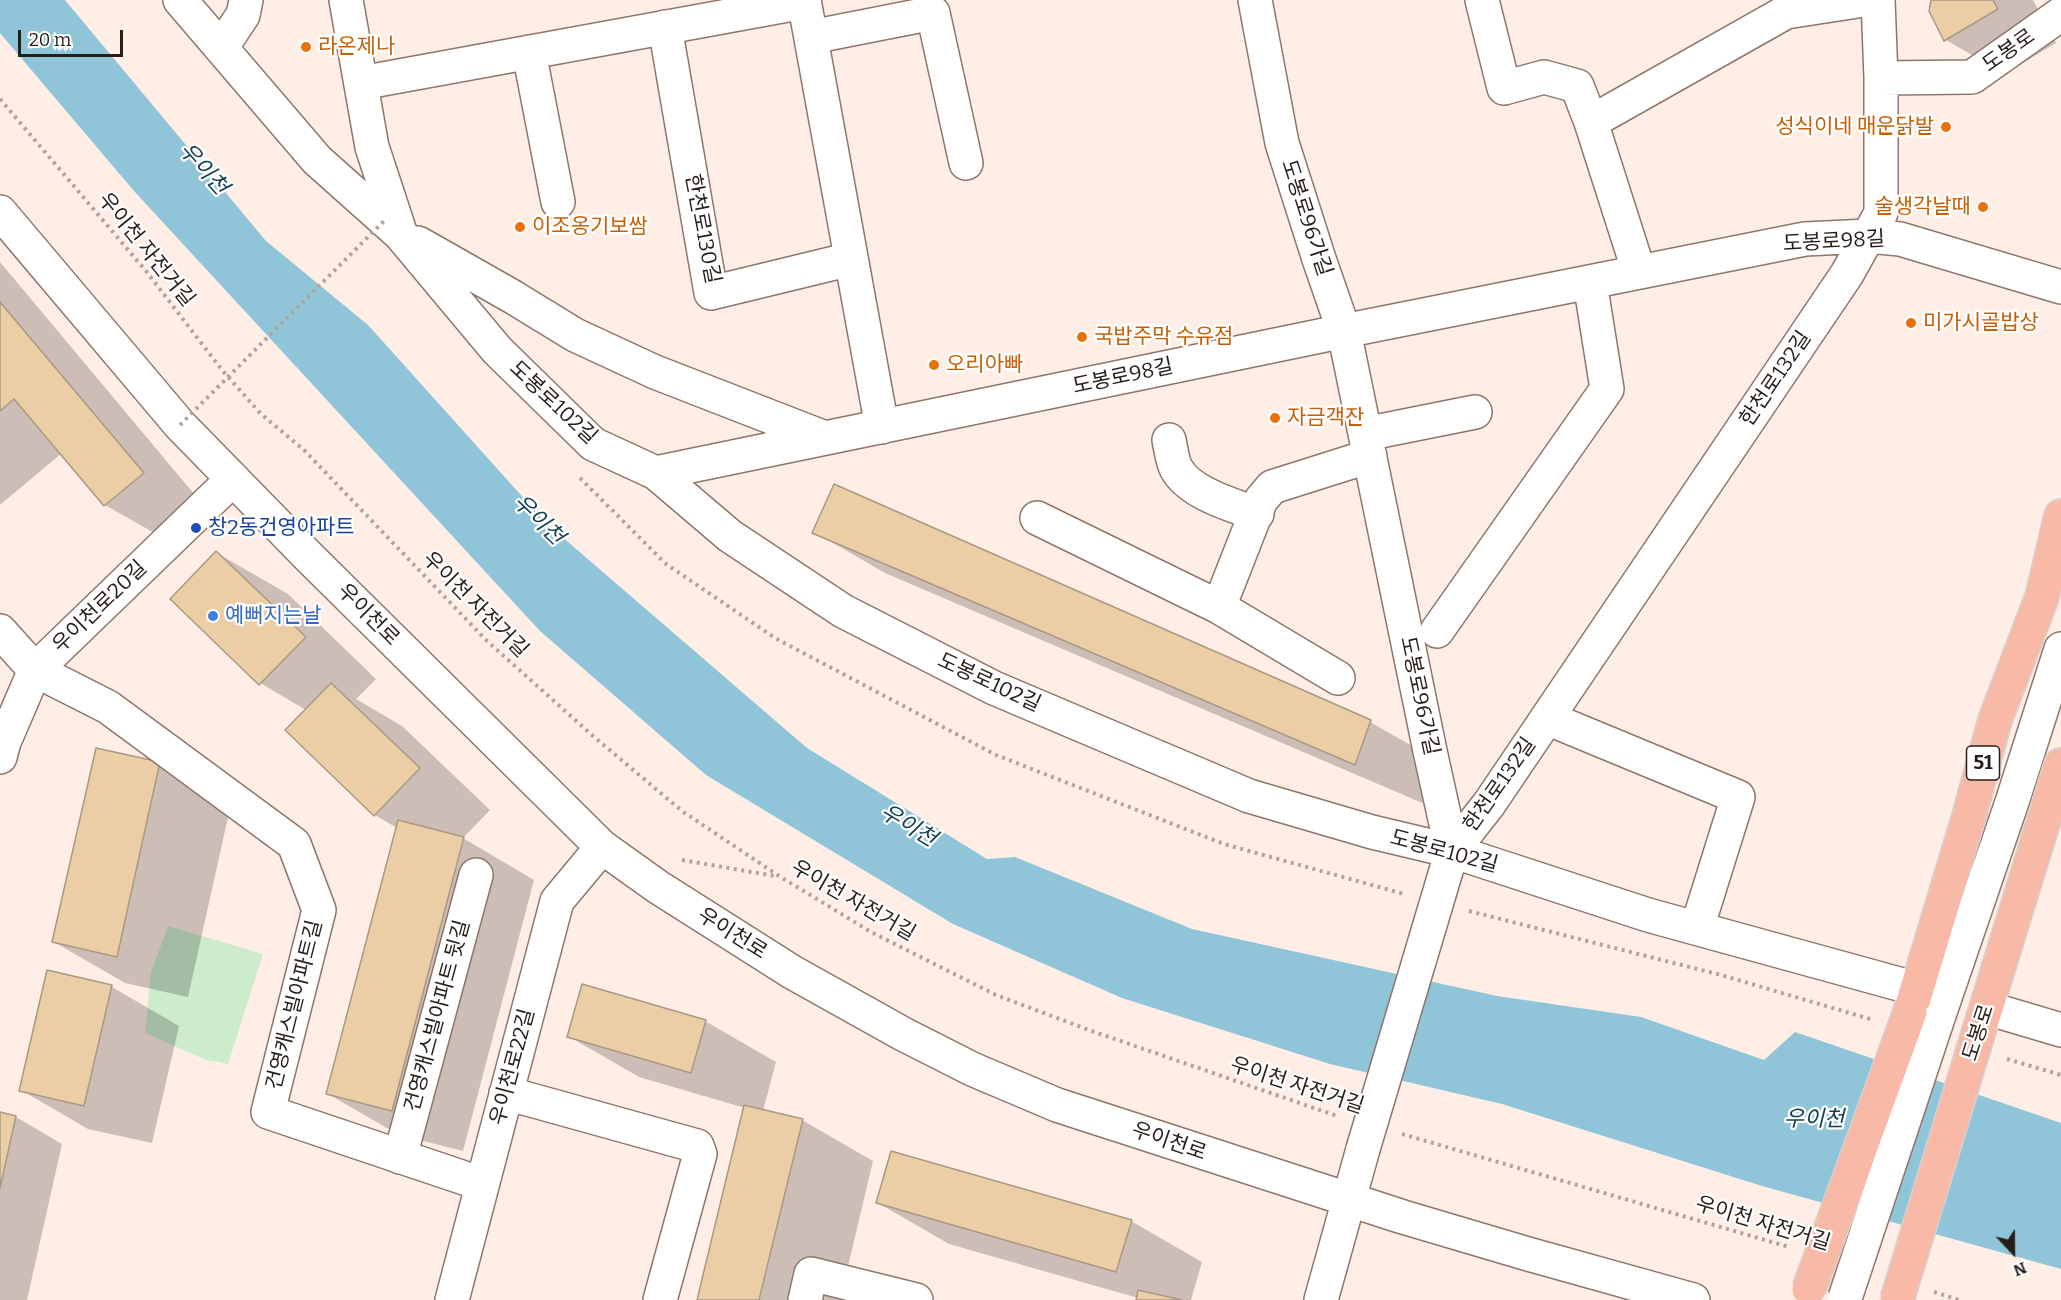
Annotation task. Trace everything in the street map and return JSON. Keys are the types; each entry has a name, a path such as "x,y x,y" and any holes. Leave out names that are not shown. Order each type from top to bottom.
{"main road":[{"name":"도봉로","path":"1897,1300 1947,1015 1970,816 1995,720 2042,597 2061,516"},
{"name":"도봉로","path":"1947,1015 2061,765"},
{"name":"51","path":"1807,1294 1947,1015"}],"street":[{"name":"도봉로102길","path":"180,0 316,160 393,227 497,350 593,444 656,473 730,536 843,612 994,688 1249,796 1372,832 1449,861 1697,928 1947,1015 2061,1030"},
{"path":"221,48 243,15 246,0"},
{"path":"346,0 372,147 393,227"},
{"name":"도봉로96가길","path":"1255,0 1282,143 1344,331 1449,861"},
{"path":"1482,0 1504,88 1544,77 1577,86 1591,122 1639,272"},
{"path":"1591,122 1786,12 1864,0"},
{"name":"한천로132길","path":"1449,861 1846,274 1881,213 1881,78 1878,0"},
{"path":"361,83 804,1 882,427"},
{"path":"811,37 933,14 966,163"},
{"name":"도봉로","path":"1881,78 1972,77 2061,14"},
{"name":"한천로130길","path":"666,27 711,293 851,259"},
{"path":"529,52 558,202"},
{"name":"우이천로","path":"0,212 180,425 602,847 658,887 792,972 903,1034 972,1069 1057,1105 1348,1200 1693,1300"},
{"name":"도봉로102길","path":"393,227 575,335 655,372 825,438"},
{"name":"도봉로98길","path":"656,473 1344,331 1805,239 1868,236 1900,239 2061,287"},
{"path":"1437,631 1607,389 1590,282"},
{"path":"1219,607 1261,500 1272,487 1367,445 1474,412"},
{"path":"1169,440 1176,467 1187,482 1213,497 1257,514"},
{"name":"우이천로20길","path":"0,758 4,742 35,670 233,479"},
{"path":"1037,518 1219,607 1338,678"},
{"path":"0,631 35,670"},
{"path":"1851,1299 1947,1015 2061,649"},
{"name":"건영캐스빌아파트길","path":"35,670 108,706 294,844 319,909 268,1112 483,1184"},
{"path":"1947,1015 2016,857 2061,717"},
{"name":"한천로132길","path":"1547,718 1738,797 1697,928"},
{"name":"우이천로22길","path":"452,1300 557,901 602,847"},
{"path":"1321,1300 1348,1200 1449,861"},
{"name":"건영캐스빌아파트 뒷길","path":"400,1157 476,874"},
{"path":"506,1093 697,1146 700,1154 660,1300"},
{"path":"805,1300 812,1274 916,1300"}],"path":[{"name":"우이천 자전거길","path":"0,99 146,271 222,370 261,414 304,450 486,640 593,736 682,811 779,876 871,932 996,995 1312,1109 1344,1118"},
{"path":"180,425 393,227"},
{"path":"679,860 779,876"},
{"name":"우이천 자전거길","path":"1398,1133 1799,1251"},
{"path":"1928,1290 1959,1300"}],"green space":[{"path":"168,926 263,954 228,1064 206,1060 145,1033 151,972"}],"water":[{"name":"우이천","path":"0,0 65,0 266,241 368,325 546,523 807,748 987,859 1015,857 1192,929 1497,996 1641,1017 1764,1060 1795,1032 2061,1123 2061,1269 1762,1186 1502,1104 1330,1064 1122,998 953,924 706,775 540,631 134,191 0,33"}],"building":[{"path":"1931,0 1993,0 1998,9 1944,41 1929,11"},
{"path":"0,302 144,473 104,506 14,399 0,411"},
{"path":"834,484 1371,720 1355,765 812,533"},
{"path":"216,551 306,637 259,685 170,599"},
{"path":"331,683 420,768 374,816 285,730"},
{"path":"96,748 160,762 117,957 52,942"},
{"path":"398,820 464,837 392,1111 326,1094"},
{"path":"47,970 112,985 84,1106 19,1091"},
{"path":"582,984 706,1020 691,1073 567,1037"},
{"path":"744,1105 803,1119 759,1300 697,1300"},
{"path":"0,1112 16,1116 0,1188"},
{"path":"891,1151 1132,1220 1116,1272 876,1203"},
{"path":"1138,1290 1182,1300 1136,1300"}],"place":[{"name":"라온제나","path":"306,47"},
{"name":"성식이네 매운닭발","path":"1946,127"},
{"name":"술생각날때","path":"1983,207"},
{"name":"이조옹기보쌈","path":"520,227"},
{"name":"미가시골밥상","path":"1911,323"},
{"name":"국밥주막 수유점","path":"1082,337"},
{"name":"오리아빠","path":"934,365"},
{"name":"자금객잔","path":"1275,418"},
{"name":"창2동건영아파트","path":"196,528"},
{"name":"예뻐지는날","path":"213,616"}]}
